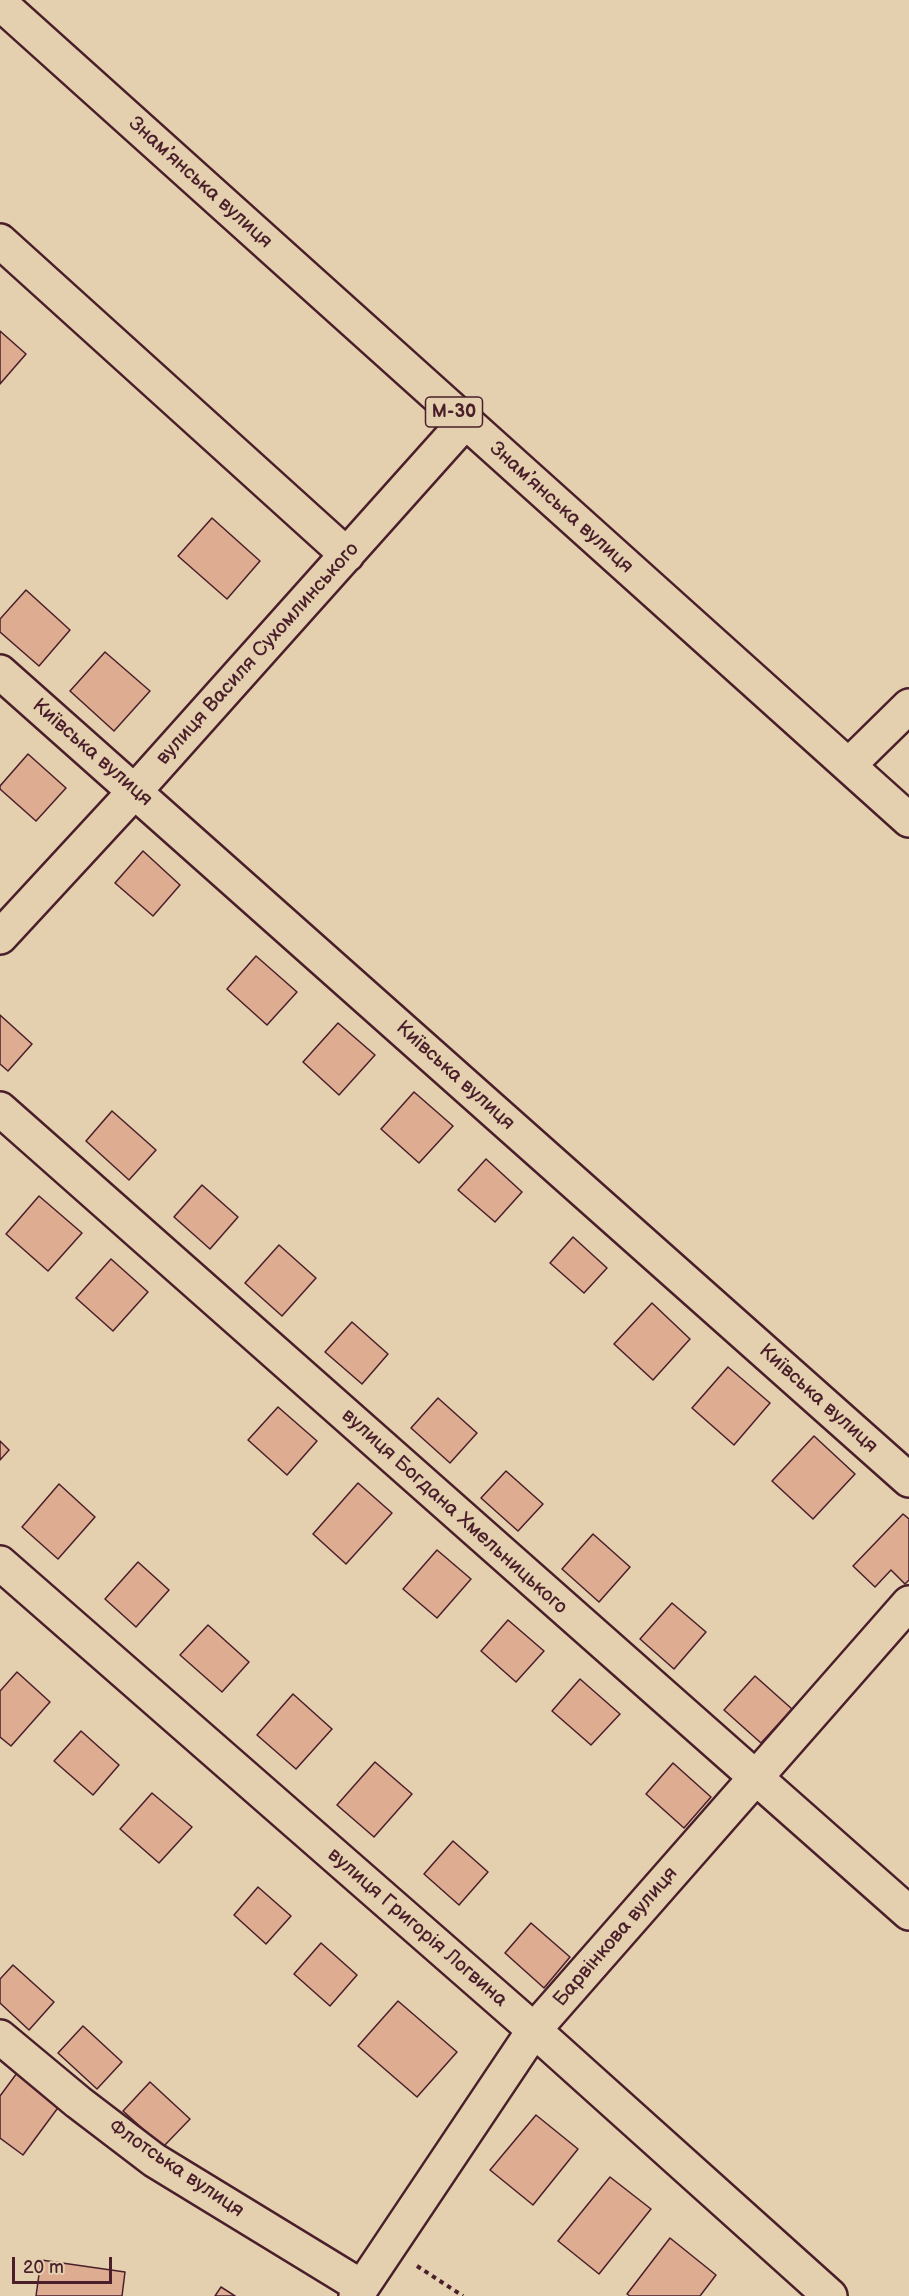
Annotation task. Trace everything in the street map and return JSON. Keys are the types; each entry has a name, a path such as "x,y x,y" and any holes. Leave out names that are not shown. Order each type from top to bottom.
{"main road":[{"name":"Знамʼянська вулиця","path":"0,3 909,819"},
{"path":"0,241 347,555"},
{"name":"вулиця Василя Сухомлинського","path":"0,937 135,791 465,422"},
{"name":"Київська вулиця","path":"0,672 909,1480"},
{"path":"849,765 909,706"},
{"name":"вулиця Богдана Хмельницького","path":"0,1109 909,1913"},
{"name":"вулиця Григорія Логвина","path":"0,1563 534,2030 830,2296"},
{"name":"Барвінкова вулиця","path":"359,2291 534,2030 909,1603"},
{"name":"Флотська вулиця","path":"0,2037 78,2102 154,2160 359,2291"}],"path":[{"path":"388,2248 463,2296"}],"building":[{"path":"0,331 26,354 0,384"},
{"path":"212,518 260,561 227,599 178,556"},
{"path":"26,590 70,630 39,666 0,632 0,619"},
{"path":"105,652 150,691 114,731 70,691"},
{"path":"28,754 66,788 36,821 0,789 0,786"},
{"path":"143,851 180,885 153,916 115,883"},
{"path":"256,956 297,992 267,1025 227,989"},
{"path":"0,1015 32,1044 8,1071 0,1064"},
{"path":"338,1023 375,1055 339,1095 303,1062"},
{"path":"414,1092 453,1126 419,1163 381,1129"},
{"path":"112,1111 156,1150 129,1180 86,1141"},
{"path":"486,1159 522,1192 495,1222 458,1190"},
{"path":"202,1185 238,1217 210,1249 174,1217"},
{"path":"39,1196 82,1233 48,1271 6,1234"},
{"path":"573,1237 607,1268 584,1293 550,1263"},
{"path":"279,1245 316,1278 282,1316 245,1283"},
{"path":"111,1259 148,1292 113,1331 76,1298"},
{"path":"652,1303 690,1339 653,1380 614,1344"},
{"path":"352,1322 388,1354 362,1384 325,1352"},
{"path":"728,1367 770,1403 734,1445 692,1408"},
{"path":"438,1398 477,1433 450,1463 411,1428"},
{"path":"278,1407 317,1441 287,1475 248,1440"},
{"path":"814,1436 855,1474 813,1519 772,1481"},
{"path":"0,1441 9,1450 0,1460"},
{"path":"506,1471 543,1504 518,1531 481,1498"},
{"path":"358,1483 392,1513 346,1564 313,1534"},
{"path":"59,1484 95,1517 58,1559 22,1527"},
{"path":"903,1514 909,1519 909,1580 905,1584 891,1570 875,1587 853,1566"},
{"path":"593,1534 630,1567 599,1602 562,1569"},
{"path":"437,1550 471,1579 437,1618 403,1589"},
{"path":"138,1562 169,1590 136,1627 105,1599"},
{"path":"672,1603 706,1632 674,1669 640,1639"},
{"path":"508,1620 544,1651 516,1682 481,1651"},
{"path":"208,1625 249,1662 222,1692 180,1655"},
{"path":"17,1672 50,1702 11,1746 0,1737 0,1691"},
{"path":"755,1676 792,1709 761,1743 724,1710"},
{"path":"580,1679 620,1714 591,1745 552,1711"},
{"path":"293,1694 332,1729 296,1769 257,1735"},
{"path":"81,1731 119,1765 93,1795 54,1761"},
{"path":"375,1762 412,1794 374,1837 337,1805"},
{"path":"673,1763 711,1797 684,1828 646,1794"},
{"path":"152,1793 192,1827 159,1863 120,1829"},
{"path":"453,1841 488,1872 459,1905 424,1874"},
{"path":"258,1887 291,1916 266,1944 234,1915"},
{"path":"531,1923 570,1957 544,1988 505,1953"},
{"path":"321,1943 357,1975 330,2006 294,1974"},
{"path":"13,1965 54,2002 29,2030 0,2003 0,1979"},
{"path":"398,2001 457,2052 417,2097 358,2046"},
{"path":"83,2026 122,2062 97,2089 58,2053"},
{"path":"17,2073 60,2105 23,2155 0,2138 0,2096"},
{"path":"150,2082 190,2119 163,2147 123,2111"},
{"path":"536,2115 578,2149 533,2205 490,2170"},
{"path":"610,2177 651,2209 599,2274 558,2241"},
{"path":"670,2238 716,2275 700,2296 630,2296 627,2294"},
{"path":"41,2260 125,2272 122,2296 36,2296"},
{"path":"221,2287 235,2296 215,2296"}]}
